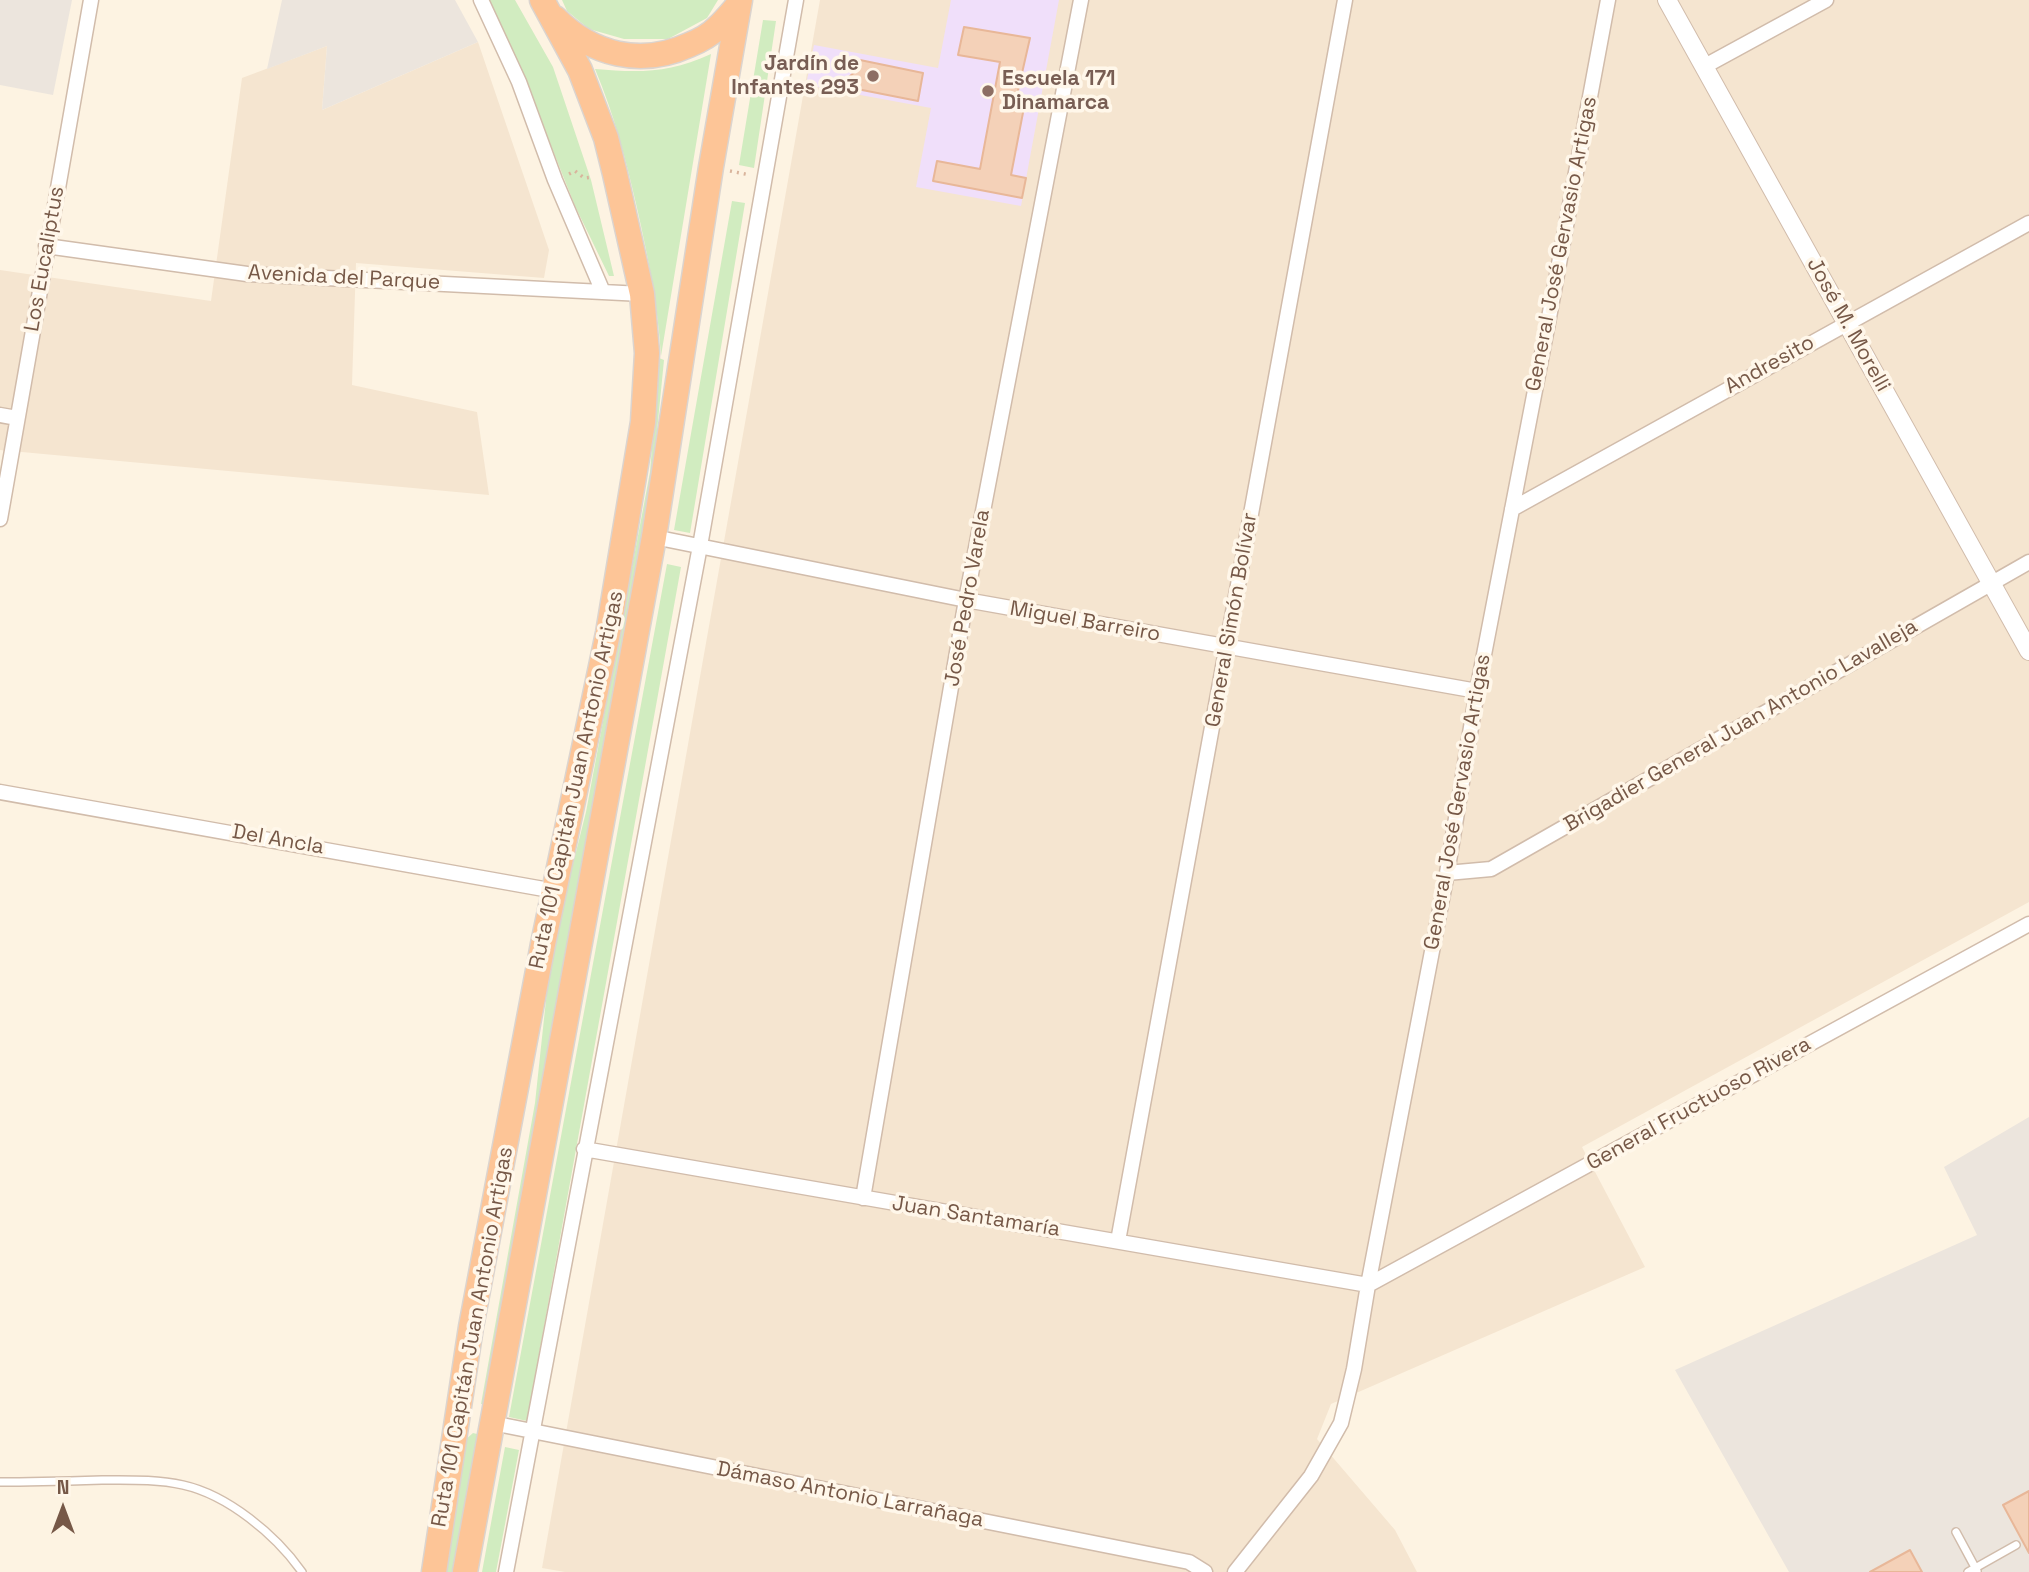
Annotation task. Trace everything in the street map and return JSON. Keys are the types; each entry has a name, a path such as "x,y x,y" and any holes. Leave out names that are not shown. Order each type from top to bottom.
{"highway":[{"path":"542,2 567,29 589,44 614,53 646,57 672,53 702,39 716,29 740,2"},
{"name":"Ruta 101 Capitán Juan Antonio Artigas","path":"434,1572 471,1327 534,991 619,575 643,422 647,352 642,294 615,174 606,138 580,70 542,2"},
{"name":"Ruta 101 Capitán Juan Antonio Artigas","path":"465,1572 654,537 711,167 740,2"}],"street":[{"name":"Los Eucaliptus","path":"0,519 91,0"},
{"path":"481,0 519,82 555,180 603,292"},
{"path":"506,1572 700,546 796,0"},
{"name":"José Pedro Varela","path":"863,1198 966,600 1081,0"},
{"name":"General Simón Bolívar","path":"1118,1241 1345,0"},
{"name":"General José Gervasio Artigas","path":"1235,1572 1311,1476 1341,1423 1354,1369 1447,873 1477,691 1608,0"},
{"name":"José M. Morelli","path":"1667,0 2029,651"},
{"path":"1705,66 1826,0"},
{"name":"Andresito","path":"1512,509 2029,223"},
{"name":"Avenida del Parque","path":"46,246 247,274 642,294"},
{"path":"0,415 18,418"},
{"name":"Miguel Barreiro","path":"654,537 966,600 1477,691"},
{"name":"Brigadier General Juan Antonio Lavalleja","path":"1447,873 1491,869 2029,562"},
{"name":"Del Ancla","path":"0,792 555,891"},
{"name":"General Fructuoso Rivera","path":"1368,1284 2029,923"},
{"name":"Juan Santamaría","path":"584,1149 1368,1284"},
{"name":"Dámaso Antonio Larrañaga","path":"492,1423 1189,1562 1205,1572"}],"lane":[{"path":"0,1482 143,1480 184,1485 213,1496 256,1522 287,1551 302,1572"},
{"path":"1955,1532 1977,1570"},
{"path":"1968,1572 1977,1570 2016,1545"}],"path":[{"path":"711,167 765,178"},
{"path":"555,180 575,171 584,178 615,174"}],"shaded area":[{"path":"0,0 72,0 53,95 0,85"},
{"path":"282,0 455,0 478,42 322,110 327,46 267,69"},
{"path":"820,0 2029,0 2029,902 1582,1147 1645,1267 1331,1404 1317,1439 1395,1530 1417,1572 565,1572 542,1568"},
{"name":"Escuela 171 Dinamarca","path":"951,0 1059,0 1021,206 916,187 931,108 806,85 814,45 938,68"},
{"path":"478,42 549,250 544,278 356,263 352,385 477,412 489,495 0,450 0,270 211,301 242,78 327,46 322,110"},
{"path":"2029,1117 2029,1572 1789,1572 1675,1370 1977,1235 1944,1167"}],"green space":[{"path":"486,0 515,0 553,67 591,180 614,276 609,276 575,206 526,83"},
{"path":"562,0 718,0 707,18 668,39 624,39 589,29 567,11"},
{"path":"763,20 776,21 754,168 739,165"},
{"path":"711,54 661,356 652,281 637,208 619,137 595,69 654,70 681,65"},
{"path":"732,201 745,203 690,533 674,530"},
{"path":"659,358 664,360 653,472 638,564 485,1404 481,1404 535,1103 549,972 586,812 650,472"},
{"path":"667,564 681,567 527,1421 509,1417"},
{"path":"473,1433 477,1434 478,1438 454,1572 444,1572 465,1440"},
{"path":"505,1447 519,1450 496,1572 482,1572"}],"building":[{"path":"964,27 1030,38 1017,95 1026,97 1011,175 1026,178 1022,198 933,181 937,161 980,169 1000,62 958,55"},
{"path":"860,60 923,73 918,101 857,89 858,85 849,77 858,69"},
{"path":"2029,1491 2029,1553 2003,1505"},
{"path":"1910,1550 1922,1572 1870,1572"}],"place":[{"name":"Jardín de Infantes 293","path":"873,76"},
{"name":"Escuela 171 Dinamarca","path":"988,91"}]}
